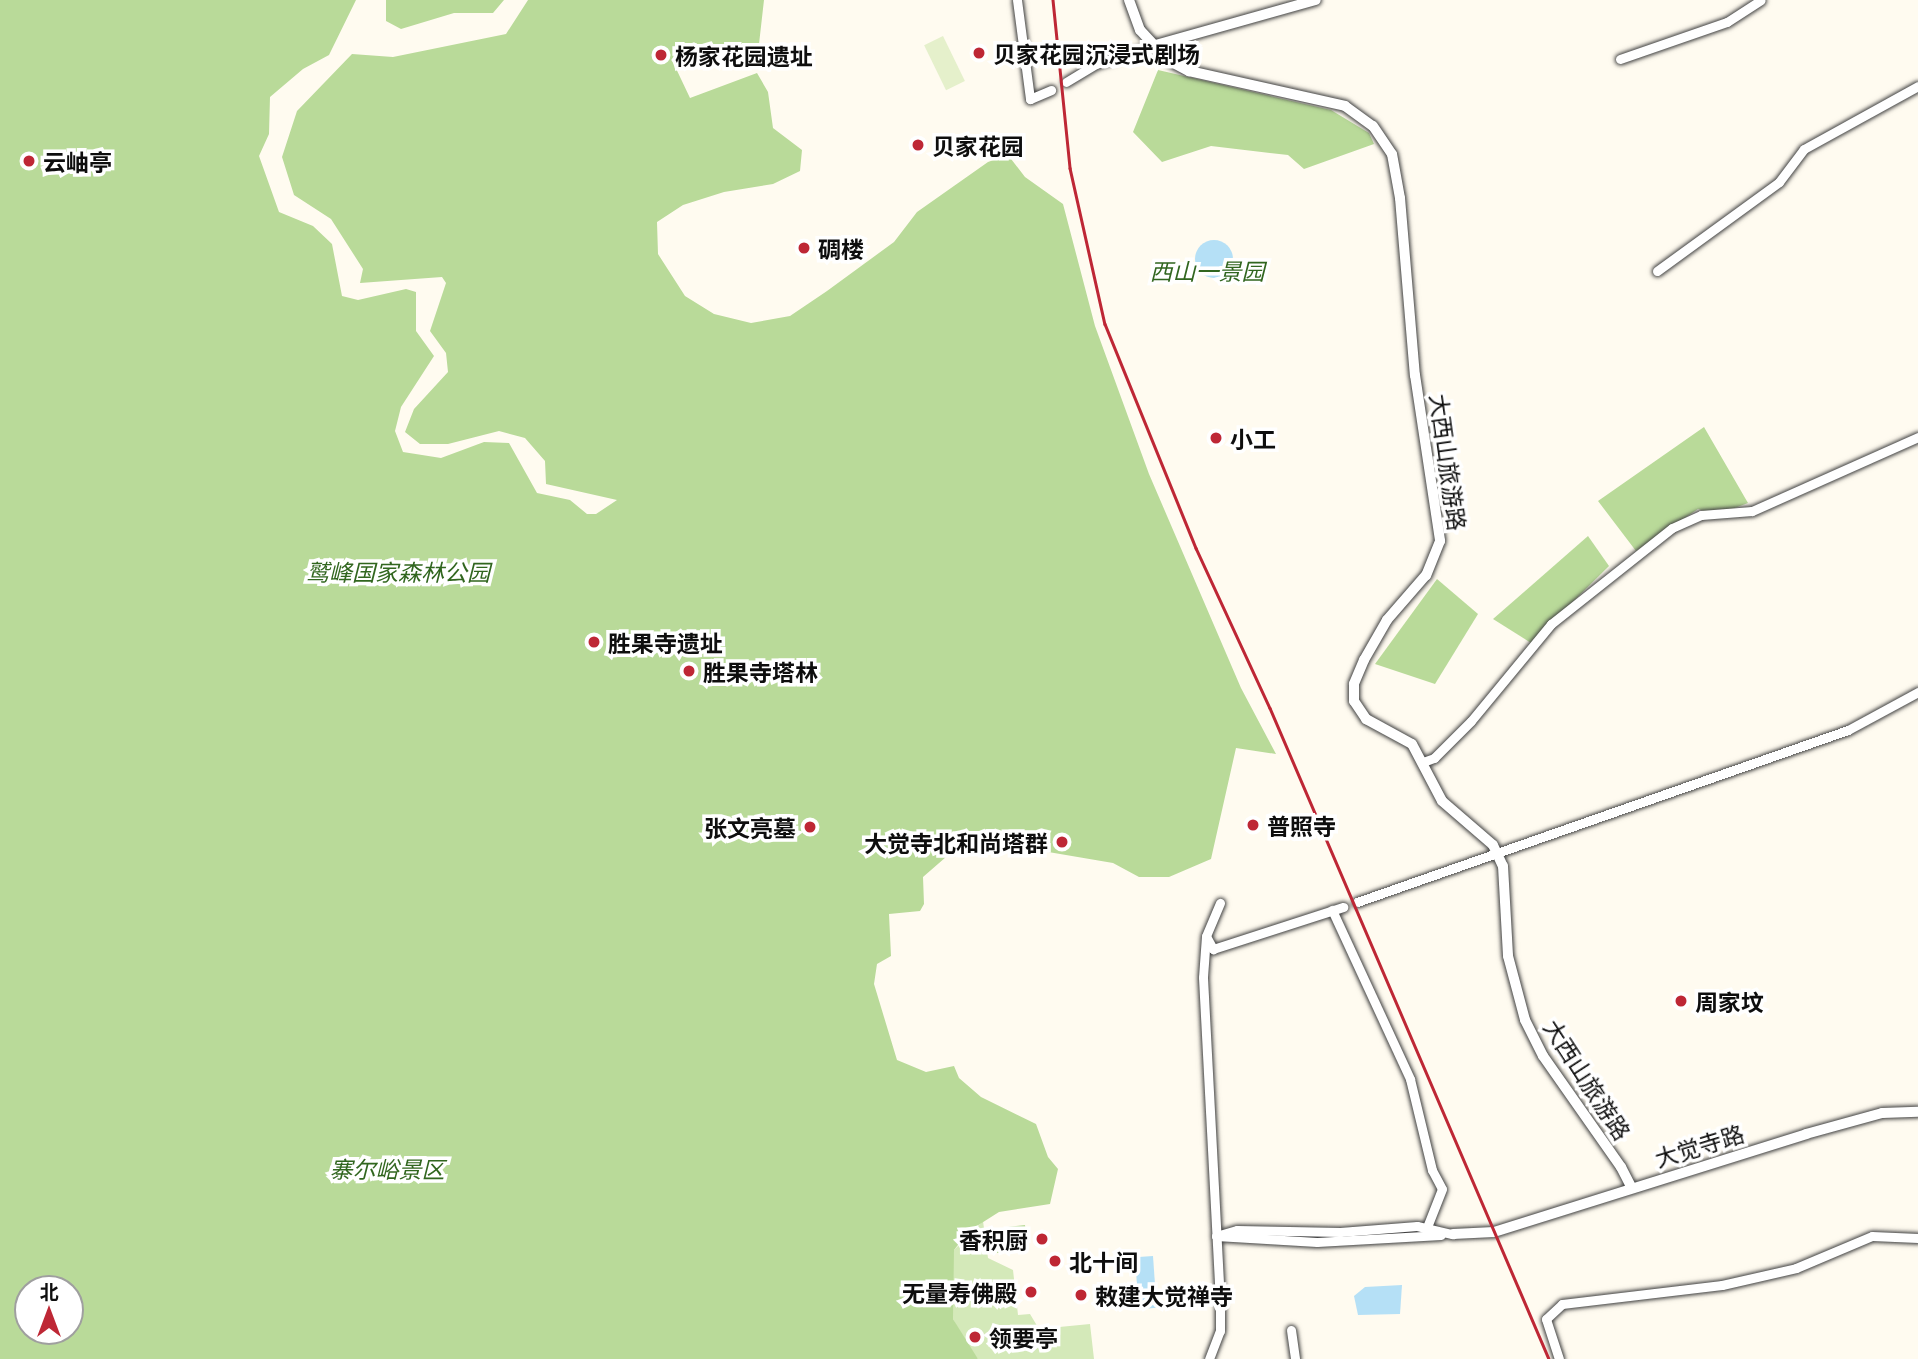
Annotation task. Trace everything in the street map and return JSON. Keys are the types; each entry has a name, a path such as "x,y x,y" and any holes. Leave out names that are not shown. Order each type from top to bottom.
{"street":[{"path":"1017,0 1030,99 1051,90"},
{"name":"大西山旅游路","path":"1129,0 1152,46 1189,71 1316,96 1353,110 1378,132 1394,158 1415,375 1440,541 1426,575 1375,640 1353,694 1363,717 1408,741 1423,762 1442,801 1481,831 1497,852 1504,875 1508,956 1521,1011 1543,1056 1621,1167 1631,1187"},
{"path":"1066,82 1090,66 1316,0"},
{"path":"1619,59 1727,22 1761,0"},
{"path":"1657,271 1779,182 1804,149 1918,86"},
{"path":"1423,762 1434,758 1471,721 1551,624 1672,528 1701,515 1752,511 1918,437"},
{"path":"1357,902 1849,730 1918,692"},
{"path":"1209,1359 1220,1331 1205,1077 1206,936 1220,903"},
{"path":"1206,936 1213,948 1343,907"},
{"path":"1332,910 1410,1079 1432,1170 1442,1189 1427,1227"},
{"name":"大觉寺路","path":"1216,1236 1236,1240 1317,1242 1494,1232 1631,1187 1882,1114 1918,1112"},
{"name":"大觉寺路","path":"1216,1236 1237,1230 1311,1233 1427,1227 1453,1234"},
{"path":"1559,1359 1546,1319 1562,1304 1722,1285 1796,1268 1872,1236 1918,1238"},
{"path":"1291,1330 1295,1359"}],"green space":[{"name":"鹫峰国家森林公园","path":"0,0 356,0 329,55 303,69 270,97 269,134 259,156 279,212 313,226 332,244 342,296 358,300 406,289 416,292 416,331 434,356 401,407 395,431 403,452 441,458 484,442 509,443 537,493 570,500 587,514 596,514 617,500 546,484 545,461 525,438 499,431 448,444 420,444 405,432 414,409 448,372 446,353 430,331 446,283 442,277 360,283 363,269 331,219 294,195 282,157 297,111 352,54 393,57 506,34 528,0 764,0 759,44 683,45 672,60 690,98 757,73 768,92 773,128 802,150 800,171 773,184 724,192 683,205 657,222 658,254 685,296 714,314 751,323 790,316 827,291 894,242 917,212 988,162 1008,155 1025,177 1063,204 1095,326 1149,474 1241,688 1276,754 1236,748 1211,859 1169,877 1139,877 1113,863 1013,846 946,857 923,877 924,904 920,911 889,914 891,956 877,964 874,984 897,1060 926,1072 954,1066 959,1078 981,1097 1036,1124 1048,1157 1058,1169 1050,1204 999,1212 969,1231 954,1250 953,1319 978,1359 0,1359"},
{"path":"386,0 504,0 493,13 454,13 401,29 386,21"},
{"path":"943,36 965,81 946,90 924,45"},
{"path":"1158,70 1331,110 1369,133 1374,144 1304,169 1288,155 1211,146 1162,162 1133,132"},
{"path":"1704,427 1748,503 1716,515 1698,509 1636,551 1598,501"},
{"path":"1588,536 1609,566 1531,643 1493,619"},
{"path":"1437,579 1478,614 1435,684 1375,664"},
{"path":"983,1221 988,1258 1013,1270 1018,1315 1030,1314 1039,1329 1090,1324 1094,1359 978,1359 965,1344 953,1319 950,1272 954,1250"},
{"path":"1025,1225 1028,1250 997,1253 995,1235 1008,1227"}],"water":[{"path":"1214,240 1228,245 1233,259 1228,273 1214,278 1200,273 1195,259 1200,245"},
{"path":"1153,1256 1157,1308 1139,1309 1135,1257"},
{"path":"1402,1285 1400,1314 1358,1315 1354,1296 1365,1287"}],"railway":[{"path":"1053,0 1070,168 1105,324 1196,548 1270,708 1549,1359"}],"place":[{"name":"贝家花园沉浸式剧场","path":"979,53"},
{"name":"杨家花园遗址","path":"661,55"},
{"name":"贝家花园","path":"918,145"},
{"name":"云岫亭","path":"29,161"},
{"name":"碉楼","path":"804,248"},
{"name":"小工","path":"1216,438"},
{"name":"胜果寺遗址","path":"594,642"},
{"name":"胜果寺塔林","path":"689,671"},
{"name":"普照寺","path":"1253,825"},
{"name":"张文亮墓","path":"810,827"},
{"name":"大觉寺北和尚塔群","path":"1062,842"},
{"name":"周家坟","path":"1681,1001"},
{"name":"香积厨","path":"1042,1239"},
{"name":"北十间","path":"1055,1261"},
{"name":"无量寿佛殿","path":"1031,1292"},
{"name":"敕建大觉禅寺","path":"1081,1295"},
{"name":"领要亭","path":"975,1337"}],"park label":[{"name":"西山一景园","path":"1207,270"},
{"name":"寨尔峪景区","path":"387,1168"}]}
